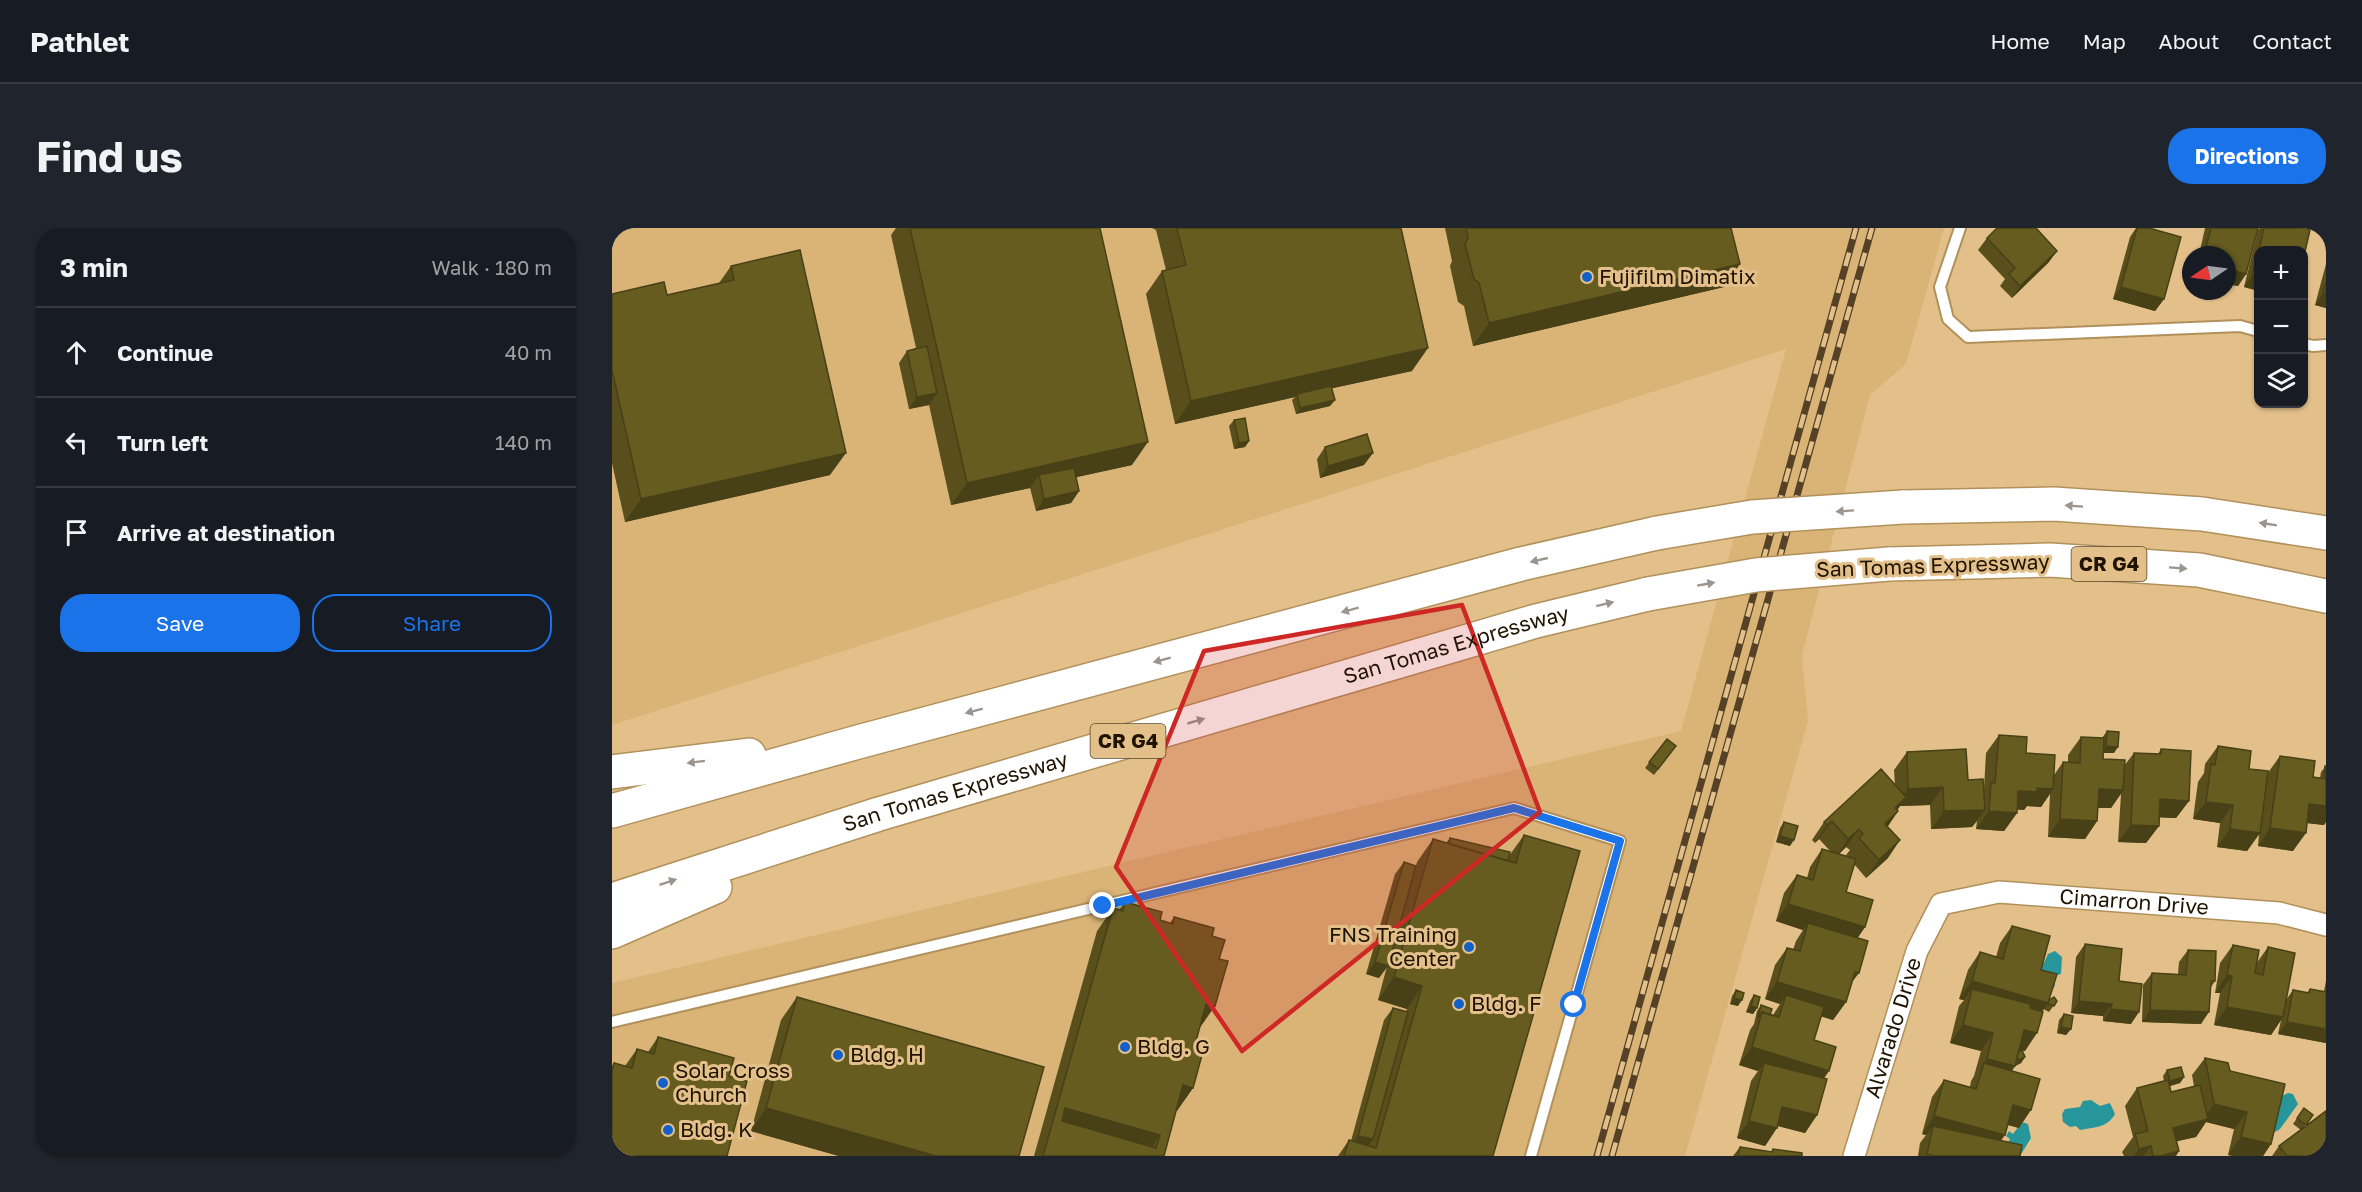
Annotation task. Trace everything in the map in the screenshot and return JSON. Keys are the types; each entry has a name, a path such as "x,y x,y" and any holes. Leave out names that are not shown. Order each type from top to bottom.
{"highway":[{"path":"612,811 858,742 1521,564 1657,533 1752,517 1904,507 2054,504 2202,514 2326,533"},
{"name":"San Tomas Expressway","path":"612,900 879,814 1536,621 1648,594 1756,576 1889,564 2050,560 2199,570 2326,596"},
{"path":"612,772 858,742"},
{"path":"612,932 879,814"}],"street":[{"name":"Cimarron Drive","path":"1941,904 2000,892 2279,913 2326,925"},
{"name":"Alvarado Drive","path":"1854,1156 1917,951 1941,904"}],"lane":[{"path":"1960,228 1940,287 1948,319 1968,337 2240,326 2254,330"},
{"path":"2308,345 2326,345"},
{"path":"612,1022 1514,808 1620,841 1531,1156"}],"highlighted area":[{"path":"1462,605 1540,812 1242,1051 1116,867 1204,651"}],"shaded area":[{"path":"612,228 1944,228 1906,364 1870,395 1802,655 1808,721 1685,1156 612,1156 612,983 1681,731 1786,349 612,725"}],"water":[{"path":"2055,951 2062,957 2061,974 2053,976 2055,985 2053,989 2049,989 2039,974 2039,964 2044,963 2048,954"},
{"path":"2288,1093 2293,1094 2298,1104 2280,1129 2275,1132 2271,1130 2282,1096"},
{"path":"2091,1100 2100,1106 2110,1103 2115,1114 2112,1119 2100,1126 2080,1130 2076,1126 2070,1127 2063,1122 2062,1114 2065,1109 2080,1107 2083,1101"},
{"path":"2022,1122 2028,1124 2031,1138 2020,1156 2006,1146 2010,1139 2006,1136 2009,1131 2013,1134"}],"building":[{"path":"910,228 1100,228 1148,442 967,483"},
{"path":"1177,228 1401,228 1428,348 1191,401 1162,271 1186,265"},
{"name":"Fujifilm Dimatix","path":"1466,228 1731,228 1740,264 1489,323 1479,283 1474,279 1465,244 1468,238"},
{"path":"1997,228 2036,228 2057,251 2020,286 2009,274 2015,268 1987,238"},
{"path":"2137,228 2149,228 2181,237 2164,299 2121,287"},
{"path":"2211,228 2258,228 2246,274 2236,271 2236,246 2206,246"},
{"path":"2264,228 2310,230 2306,246 2260,246"},
{"path":"800,250 846,453 641,499 612,370 612,294 664,282 667,295 734,280 731,266"},
{"path":"927,346 937,393 917,397 907,351"},
{"path":"1331,386 1335,400 1300,408 1297,394"},
{"path":"1245,418 1249,441 1239,443 1234,420"},
{"path":"1367,434 1373,453 1328,466 1325,447"},
{"path":"1074,468 1079,491 1044,499 1039,475"},
{"path":"2107,731 2119,732 2118,747 2106,746"},
{"path":"1999,735 2027,737 2026,753 2055,755 2053,789 2037,788 2037,792 2018,791 2017,813 1989,811 1991,783 1995,783"},
{"path":"2081,737 2104,738 2103,759 2125,760 2123,790 2099,789 2097,821 2060,819 2063,762 2080,763"},
{"path":"1667,739 1676,746 1658,769 1649,762"},
{"path":"2218,746 2251,751 2249,769 2268,771 2260,833 2230,829 2233,805 2206,802 2211,764 2215,765"},
{"path":"1966,749 1968,780 1983,779 1985,810 1944,811 1943,787 1908,789 1907,752"},
{"path":"2161,749 2191,751 2189,801 2160,799 2159,826 2131,825 2134,753 2161,754"},
{"path":"2280,756 2315,761 2313,777 2326,779 2326,806 2309,804 2306,833 2270,828"},
{"path":"1881,769 1906,797 1895,808 1898,811 1885,824 1900,840 1879,860 1859,838 1863,834 1859,829 1848,839 1832,821 1827,825 1824,822"},
{"path":"1784,822 1798,826 1794,840 1780,836"},
{"name":"Bldg. F","path":"1524,835 1580,851 1493,1156 1344,1156 1349,1140 1376,1148 1422,986 1394,977 1433,839 1516,863"},
{"path":"1450,838 1510,852 1508,861 1449,844"},
{"path":"1822,849 1856,859 1846,892 1873,900 1865,927 1788,904 1797,875 1813,880"},
{"path":"1404,862 1416,866 1388,966 1375,962"},
{"name":"Bldg. G","path":"1125,902 1162,912 1160,920 1173,924 1174,917 1214,928 1212,936 1225,940 1219,959 1228,961 1215,1006 1206,1004 1196,1041 1205,1044 1193,1088 1183,1085 1164,1156 1043,1156 1113,908 1123,911","holes":["1065,1108 1160,1135 1156,1148 1062,1121"]},
{"path":"1808,923 1868,941 1859,973 1855,972 1846,1002 1777,982 1787,948 1800,951"},
{"path":"2012,926 2050,936 2041,970 2057,974 2048,1003 1972,981 1980,952 2003,959"},
{"path":"2085,944 2122,949 2119,981 2142,984 2139,1012 2111,1009 2112,1004 2079,1001"},
{"path":"2233,945 2259,950 2255,973 2263,975 2268,947 2295,953 2283,1017 2227,1007 2232,976 2227,975"},
{"path":"2188,950 2216,951 2215,981 2211,981 2209,1012 2150,1010 2152,973 2186,975"},
{"path":"1972,989 2030,1004 2030,1008 2043,1012 2037,1033 2024,1030 2015,1066 1987,1059 1993,1033 1963,1025"},
{"path":"2310,989 2326,992 2326,1029 2287,1022 2293,990 2309,993"},
{"path":"1736,990 1744,993 1742,1000 1734,998"},
{"path":"1754,995 1760,997 1757,1008 1751,1006"},
{"path":"1786,995 1824,1007 1814,1040 1836,1047 1829,1071 1752,1047 1762,1012 1779,1017"},
{"name":"Bldg. H","path":"797,997 1044,1067 1019,1156 936,1156 766,1108"},
{"path":"2054,997 2057,1001 2054,1006 2048,1001"},
{"path":"1761,1005 1772,1009 1770,1015 1762,1012 1758,1018"},
{"path":"1393,1008 1408,1012 1373,1139 1358,1136"},
{"path":"2064,1014 2073,1016 2071,1029 2061,1027"},
{"name":"Bldg. K","path":"658,1037 734,1058 729,1076 747,1081 727,1156 612,1156 612,1071 614,1063 632,1068 637,1049 654,1054"},
{"path":"2022,1050 2025,1057 2019,1060 2018,1052"},
{"path":"2205,1058 2228,1063 2230,1071 2285,1084 2271,1144 2241,1137 2247,1112 2214,1104"},
{"path":"1764,1063 1827,1079 1817,1115 1782,1107 1777,1128 1749,1121"},
{"path":"1984,1063 2040,1079 2031,1110 2013,1105 2005,1135 1934,1116 1944,1080 1976,1089"},
{"path":"2181,1067 2184,1077 2170,1081 2167,1070"},
{"path":"2168,1080 2171,1092 2200,1085 2208,1119 2173,1128 2179,1151 2153,1156 2151,1146 2139,1149 2135,1134 2148,1131 2137,1088"},
{"path":"2304,1108 2313,1115 2306,1125 2297,1118"},
{"path":"2326,1111 2326,1156 2287,1156 2279,1146"},
{"path":"1933,1126 2022,1145 2020,1156 1936,1156 1927,1154"},
{"path":"1740,1147 1772,1152 1773,1149 1802,1153 1802,1156 1738,1156"}],"railway":[{"path":"1597,1156 1856,228"},
{"path":"1612,1156 1872,228"}],"place":[{"name":"Fujifilm Dimatix","path":"1587,277"},
{"name":"FNS Training Center","path":"1469,947"},
{"name":"Bldg. F","path":"1459,1004"},
{"name":"Bldg. G","path":"1125,1047"},
{"name":"Bldg. H","path":"838,1055"},
{"name":"Solar Cross Church","path":"663,1083"},
{"name":"Bldg. K","path":"668,1130"}],"route":[{"path":"1103,906 1514,808 1620,841 1574,1005"}]}
